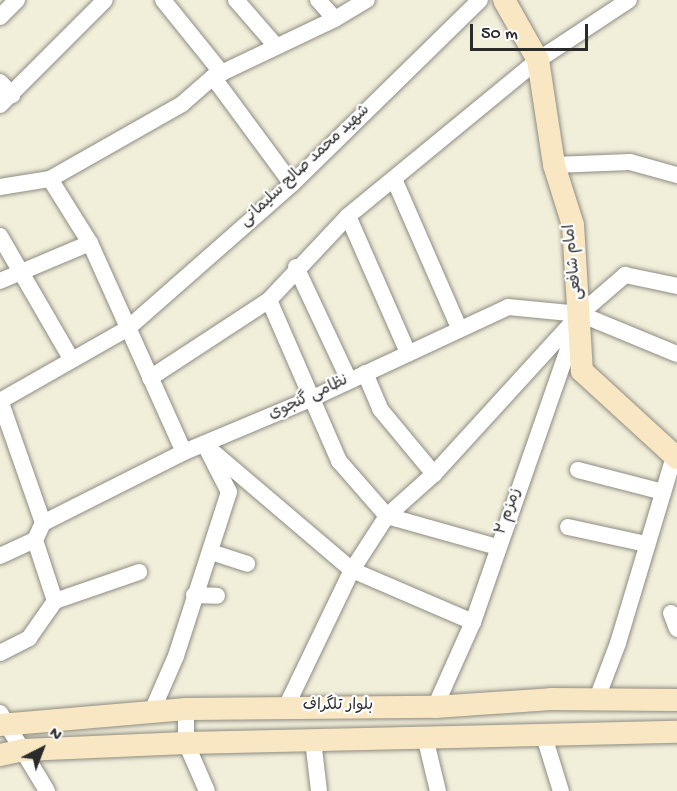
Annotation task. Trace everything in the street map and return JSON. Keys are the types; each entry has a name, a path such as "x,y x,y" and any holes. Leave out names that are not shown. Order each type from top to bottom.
{"street":[{"path":"0,17 17,0"},
{"path":"0,82 6,100 105,0"},
{"path":"163,0 218,75 292,184"},
{"path":"236,0 276,46"},
{"path":"318,0 335,20"},
{"path":"0,187 50,179 182,104 218,75 335,20 367,0"},
{"name":"شهید محمد صالح سلیمانی","path":"0,400 127,328 292,184 480,0"},
{"name":"امام شافعی","path":"504,0 538,60 554,165 573,225 582,371 676,457"},
{"path":"150,378 269,300 296,267 348,216 538,60 628,0"},
{"path":"554,165 630,162 677,175"},
{"path":"50,179 90,243 184,452"},
{"path":"394,179 459,328"},
{"path":"348,216 408,353"},
{"path":"0,236 72,360"},
{"path":"0,281 90,243"},
{"path":"296,267 349,380"},
{"path":"286,707 352,570 387,516 434,474 580,314 625,275 677,286"},
{"path":"269,300 339,461 387,516 497,548"},
{"name":"نظامی گنجوی","path":"43,523 184,452 313,398 508,307 580,314 677,354"},
{"name":"زمزم ۲","path":"435,707 473,622 580,314"},
{"path":"365,373 380,409 434,474"},
{"path":"0,400 43,523 35,540 0,556"},
{"path":"152,711 183,657 194,595 211,552 229,492 205,445"},
{"path":"205,445 352,570 473,622"},
{"path":"596,701 676,457"},
{"path":"578,471 663,492"},
{"path":"568,527 646,544"},
{"path":"35,540 55,601"},
{"path":"211,552 247,564"},
{"path":"0,652 29,638 55,601 139,572"},
{"path":"194,595 217,596"},
{"name":"بلوار تلگراف","path":"1,721 186,709 435,707 551,699 677,700"},
{"path":"186,709 186,742 207,791"},
{"path":"1,721 24,750 47,791"},
{"name":"بلوار تلگراف","path":"0,755 24,750 186,742 677,732"},
{"path":"543,733 561,791"},
{"path":"425,737 438,791"},
{"path":"313,740 319,791"}]}
